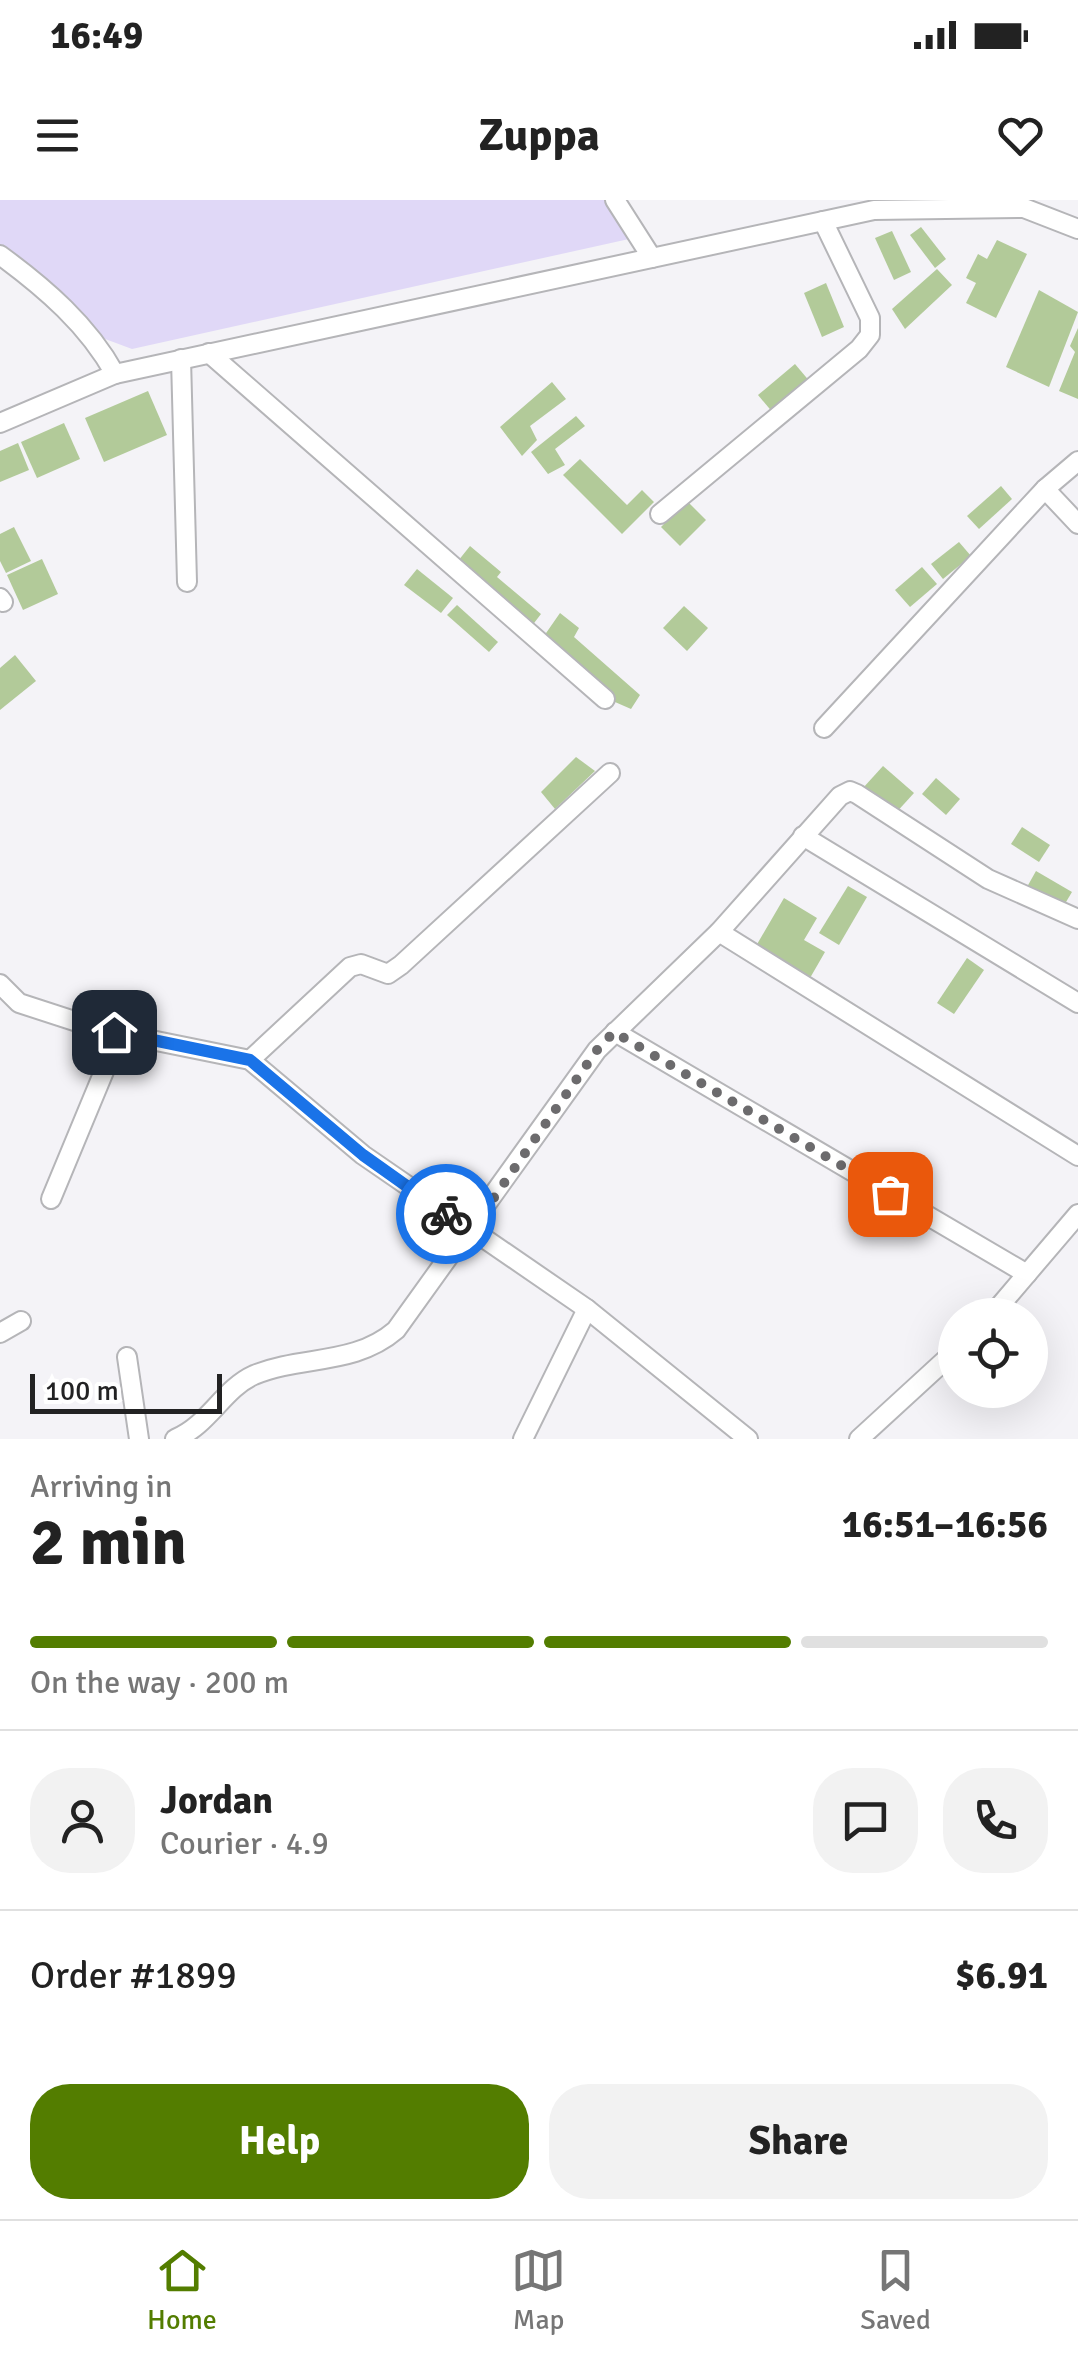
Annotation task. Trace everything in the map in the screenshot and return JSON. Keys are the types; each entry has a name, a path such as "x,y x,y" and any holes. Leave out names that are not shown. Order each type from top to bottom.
{"street":[{"path":"616,200 652,258"},
{"path":"0,423 115,374 823,221 872,205 1024,204 1078,229"},
{"path":"660,514 860,349 870,335 870,318 823,221"},
{"path":"0,255 37,283 98,342 115,374"},
{"path":"209,354 604,698"},
{"path":"181,360 187,582"},
{"path":"824,728 1045,489 1078,460"},
{"path":"1045,489 1078,524"},
{"path":"250,1060 350,967 361,964 388,974 401,965 610,773"},
{"path":"175,1439 210,1418 254,1376 344,1358 379,1345 396,1330 597,1050 719,932 803,836 850,791 988,880 1078,919"},
{"path":"803,836 1078,1003"},
{"path":"719,932 1078,1156"},
{"path":"0,984 19,1003 114,1032 250,1060 363,1155 587,1309 748,1439"},
{"path":"51,1199 110,1057 114,1032"},
{"path":"614,1032 1027,1274"},
{"path":"1007,1298 1078,1214"},
{"path":"523,1439 587,1309"},
{"path":"0,1334 21,1321"},
{"path":"126,1357 138,1439"},
{"path":"859,1439 938,1367"}],"shaded area":[{"path":"0,200 607,200 625,218 629,239 132,349 65,324 41,301 44,289 0,257"}],"building":[{"path":"921,227 946,259 935,268 910,235"},
{"path":"892,231 911,272 894,280 875,238"},
{"path":"997,240 1027,254 996,318 966,303 976,283 966,278 978,254 987,259"},
{"path":"937,269 952,285 905,329 892,309"},
{"path":"826,283 844,327 822,337 804,293"},
{"path":"1039,290 1078,312 1049,387 1006,367"},
{"path":"1078,328 1078,399 1059,391 1075,352 1070,346"},
{"path":"795,364 811,383 774,414 758,395"},
{"path":"552,382 566,399 530,426 537,440 522,456 500,427"},
{"path":"148,391 167,435 104,462 85,418"},
{"path":"576,416 585,426 555,449 565,465 548,474 531,452"},
{"path":"64,423 80,459 37,478 21,442"},
{"path":"18,443 29,470 0,482 0,451"},
{"path":"580,459 627,505 642,490 654,502 622,534 563,475"},
{"path":"1001,486 1012,499 979,529 967,516"},
{"path":"687,501 706,520 680,546 661,527"},
{"path":"14,527 31,561 6,573 0,561 0,534"},
{"path":"959,542 971,556 943,579 931,564"},
{"path":"470,546 501,572 497,577 541,614 531,627 458,561"},
{"path":"42,559 58,594 23,610 7,575"},
{"path":"922,567 937,584 910,607 895,590"},
{"path":"417,569 453,598 441,613 404,585"},
{"path":"457,605 498,642 489,652 447,615"},
{"path":"684,606 708,628 687,651 663,628"},
{"path":"560,613 579,628 574,637 640,695 631,709 615,702 544,636"},
{"path":"15,655 36,681 0,710 0,668"},
{"path":"576,757 595,771 555,809 541,792"},
{"path":"883,766 914,793 894,815 863,788"},
{"path":"936,778 960,799 946,815 922,794"},
{"path":"1022,827 1050,845 1039,862 1011,844"},
{"path":"1036,871 1072,892 1063,907 1027,887"},
{"path":"848,886 867,897 839,945 819,933"},
{"path":"784,898 817,918 804,940 825,952 810,978 756,946"},
{"path":"967,958 984,970 954,1014 937,1003"}],"way so far":[{"path":"446,1214 470,1232 597,1050 614,1032 890,1194"}],"route":[{"path":"114,1032 250,1060 363,1155 446,1214"}]}
